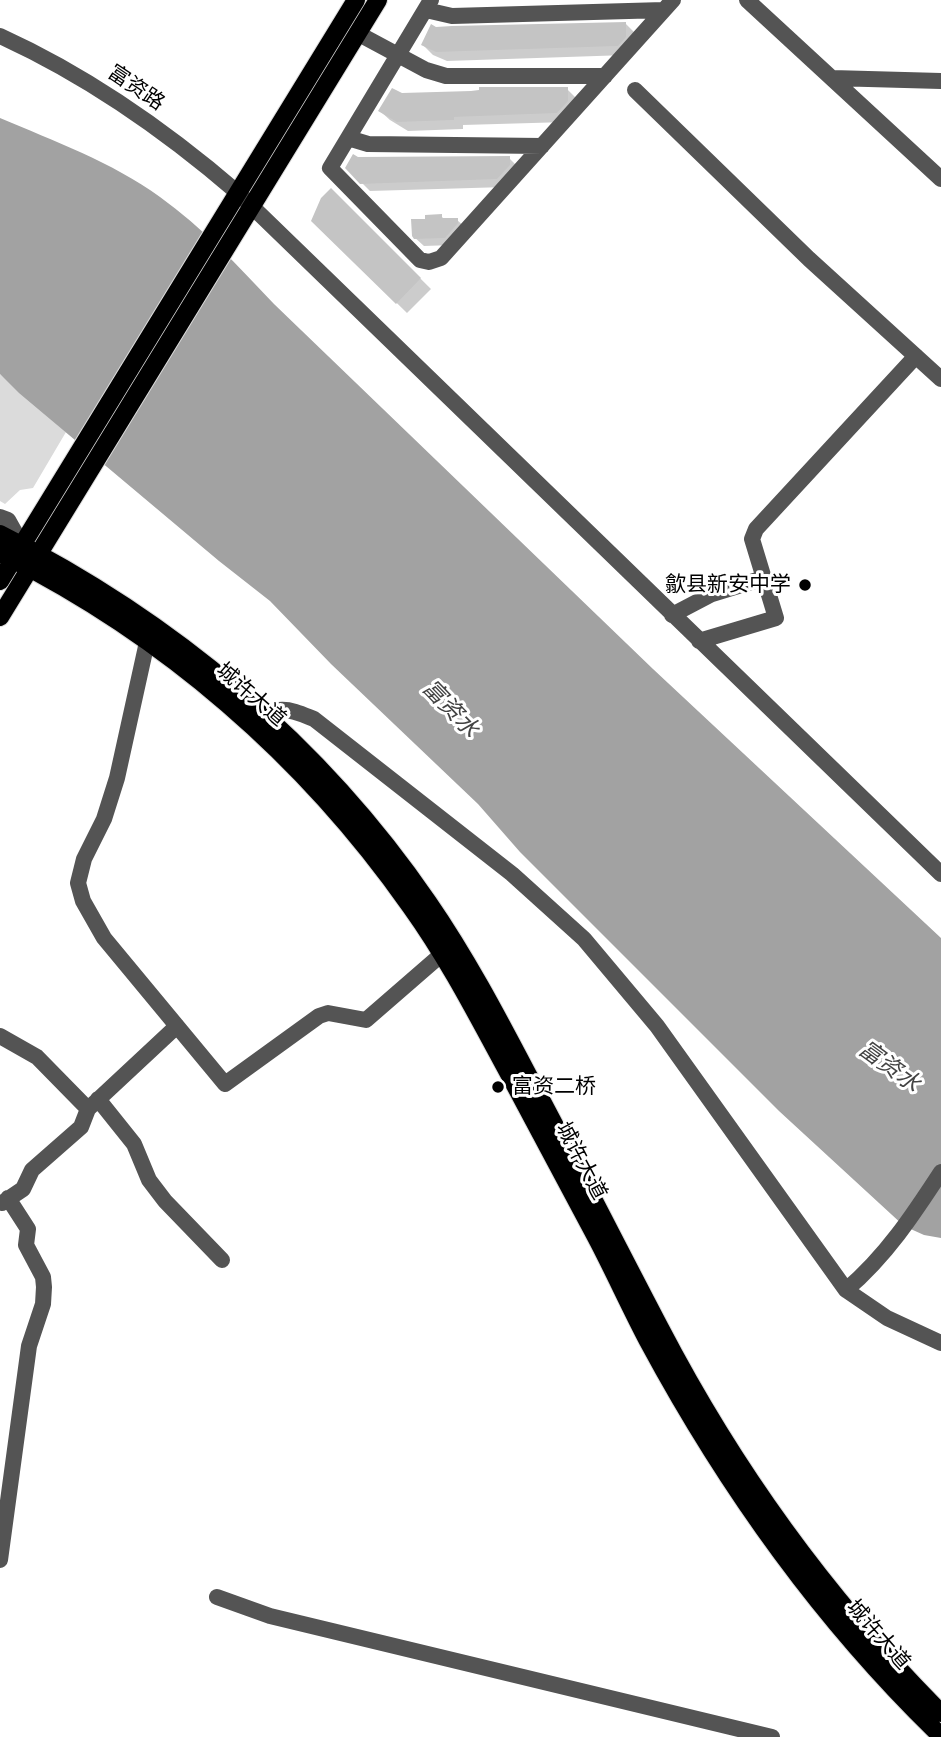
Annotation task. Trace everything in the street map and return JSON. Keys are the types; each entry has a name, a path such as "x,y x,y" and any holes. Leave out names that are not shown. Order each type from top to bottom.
{"main road":[{"path":"0,582 12,553 67,472 356,0"},
{"path":"0,617 378,0"},
{"name":"城许大道","path":"0,534 12,553 102,591 183,645 260,721 347,798 401,864 433,909 480,985 612,1232 661,1330 736,1457 798,1549 831,1591 893,1663 941,1713"},
{"name":"城许大道","path":"34,561 260,721 362,841 407,900 442,954 578,1203 668,1378 734,1485 778,1550 818,1602 880,1674 941,1737"}],"street":[{"path":"747,0 941,179"},
{"path":"428,5 452,16 669,5 441,258 429,262 420,260 330,168 428,5"},
{"path":"357,33 426,70 446,76 605,76"},
{"name":"富资路","path":"0,36 64,68 120,101 178,143 238,192 941,874"},
{"path":"832,78 941,81"},
{"path":"635,90 809,259 941,379"},
{"path":"348,138 368,144 542,146"},
{"path":"699,641 776,618 752,539 756,529 916,356"},
{"path":"0,517 8,520 12,553"},
{"path":"672,615 712,594 764,578"},
{"path":"148,642 117,778 104,819 84,859 78,883 83,901 104,938 225,1084 319,1016 328,1013 366,1020 442,954"},
{"path":"260,721 285,708 314,719 512,874 561,916 611,969 657,1027 846,1290 887,1318 941,1343"},
{"path":"0,1560 29,1346 43,1304 44,1287 43,1277 26,1245 27,1229 4,1201 23,1189 32,1170 81,1127 93,1104 177,1026"},
{"path":"0,1035 37,1057 93,1104 134,1144 149,1180 165,1201 222,1260"},
{"path":"846,1290 870,1269 903,1229 941,1172"},
{"path":"217,1597 271,1616 772,1737"}],"shaded area":[{"path":"0,374 66,432 33,488 20,490 5,504 0,501"}],"water":[{"name":"富资水","path":"0,118 122,173 142,184 190,221 653,669 941,938 941,1238 924,1235 904,1226 779,1111 520,852 478,804 331,664 270,601 19,393 0,374"}],"building":[{"path":"626,22 626,37 618,46 436,52 421,45 431,24 436,27"},
{"path":"479,87 568,87 568,101 557,113 454,117 454,120 397,122 378,111 392,88 402,93 471,91 479,90"},
{"path":"353,154 358,157 510,156 510,165 497,179 360,184 345,168"},
{"path":"331,188 421,278 396,304 311,221 321,198"},
{"path":"442,214 442,218 458,218 458,223 445,238 414,239 411,219 425,219 425,215"}],"place":[{"name":"歙县新安中学","path":"805,585"},
{"name":"富资二桥","path":"498,1087"}]}
